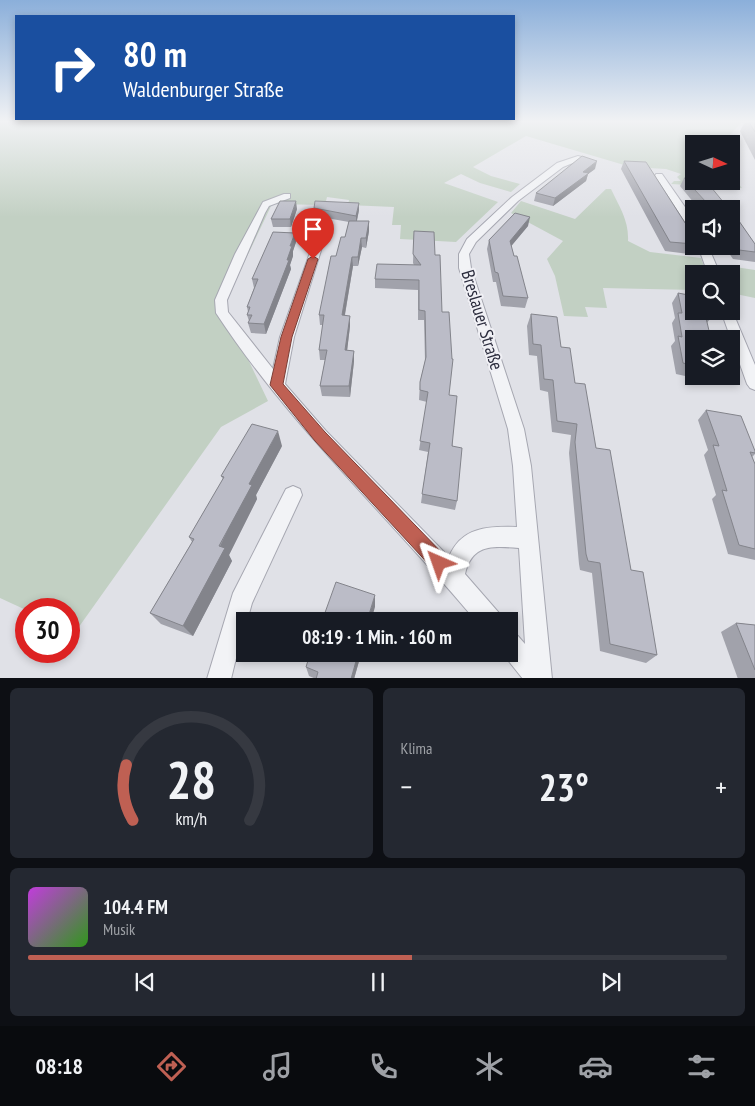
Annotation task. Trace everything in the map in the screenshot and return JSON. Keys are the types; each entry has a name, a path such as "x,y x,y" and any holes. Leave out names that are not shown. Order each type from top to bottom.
{"street":[{"name":"Breslauer Straße","path":"539,678 522,466 516,429 465,268 464,254 471,241 535,182 560,165 580,158"},
{"path":"659,176 685,215"},
{"path":"287,196 266,204 240,254 220,306 224,319 320,436 453,577 482,612"},
{"path":"277,385 287,337 318,244"},
{"path":"731,320 755,384"},
{"path":"219,678 241,601 292,495"},
{"path":"453,577 461,554 469,545 488,537 527,538"},
{"path":"518,653 539,678"}],"green space":[{"path":"0,154 496,154 473,167 491,176 520,184 511,192 480,183 461,174 444,183 498,202 456,242 400,239 401,225 392,225 394,207 348,205 349,200 327,197 325,205 272,204 223,307 268,401 221,427 80,625 80,598 15,598 15,605 0,598"},
{"path":"586,154 685,154 685,185 671,184 674,181 681,181 677,177 681,174 666,169 631,167"},
{"path":"606,189 611,189 627,227 628,241 650,252 701,258 704,265 685,265 685,290 603,288 607,308 585,307 588,317 564,316 555,276 547,259 563,241 511,213 521,201 575,219"},
{"path":"740,268 755,270 755,298 740,295"}],"building":[{"path":"582,156 597,161 583,172 589,173 555,198 536,193"},
{"path":"624,161 646,162 685,223 685,243 670,242"},
{"path":"695,190 713,190 722,200 704,200"},
{"path":"280,201 296,201 290,219 271,219"},
{"path":"315,201 359,203 356,216 314,208"},
{"path":"515,213 530,217 510,241 514,256 517,256 528,298 503,296 498,273 495,272 489,240"},
{"path":"349,221 369,221 366,238 361,238 358,257 352,257 342,315 350,316 345,350 354,351 349,386 320,386 327,350 319,350 324,315 319,315 331,256 336,256 341,237 345,237"},
{"path":"740,222 755,244 755,252 740,250"},
{"path":"414,231 434,232 435,255 440,255 442,312 449,312 453,359 449,395 457,396 452,446 462,448 457,501 422,494 430,443 420,441 428,392 420,390 426,357 425,311 419,310 419,280 375,279 377,264 421,265 413,254"},
{"path":"273,232 295,233 290,246 292,246 287,260 289,260 264,324 248,323 252,315 247,315 250,307 247,307 258,279 252,279"},
{"path":"678,293 685,294 685,320 706,320 709,330 685,330 685,364 683,363 678,336 682,337 678,313 682,313"},
{"path":"531,314 557,317 561,347 570,348 575,383 585,384 596,448 610,450 631,570 643,572 657,655 610,644 600,563 588,561 586,554 575,442 577,424 557,421 553,380 544,379 541,345 533,344"},
{"path":"706,410 741,416 755,451 755,453 750,452 755,464 755,549 739,545 722,490 727,491 713,445 719,446"},
{"path":"252,424 278,431 249,484 252,485 219,546 225,548 183,626 150,613 194,539 189,537 224,477 221,476"},
{"path":"336,582 375,595 370,612 325,612"},
{"path":"736,623 755,625 755,670"},
{"path":"308,662 356,662 351,678 316,678 318,672 306,667"}],"route":[{"path":"313,259 282,354 277,385 320,436 439,563"}]}
